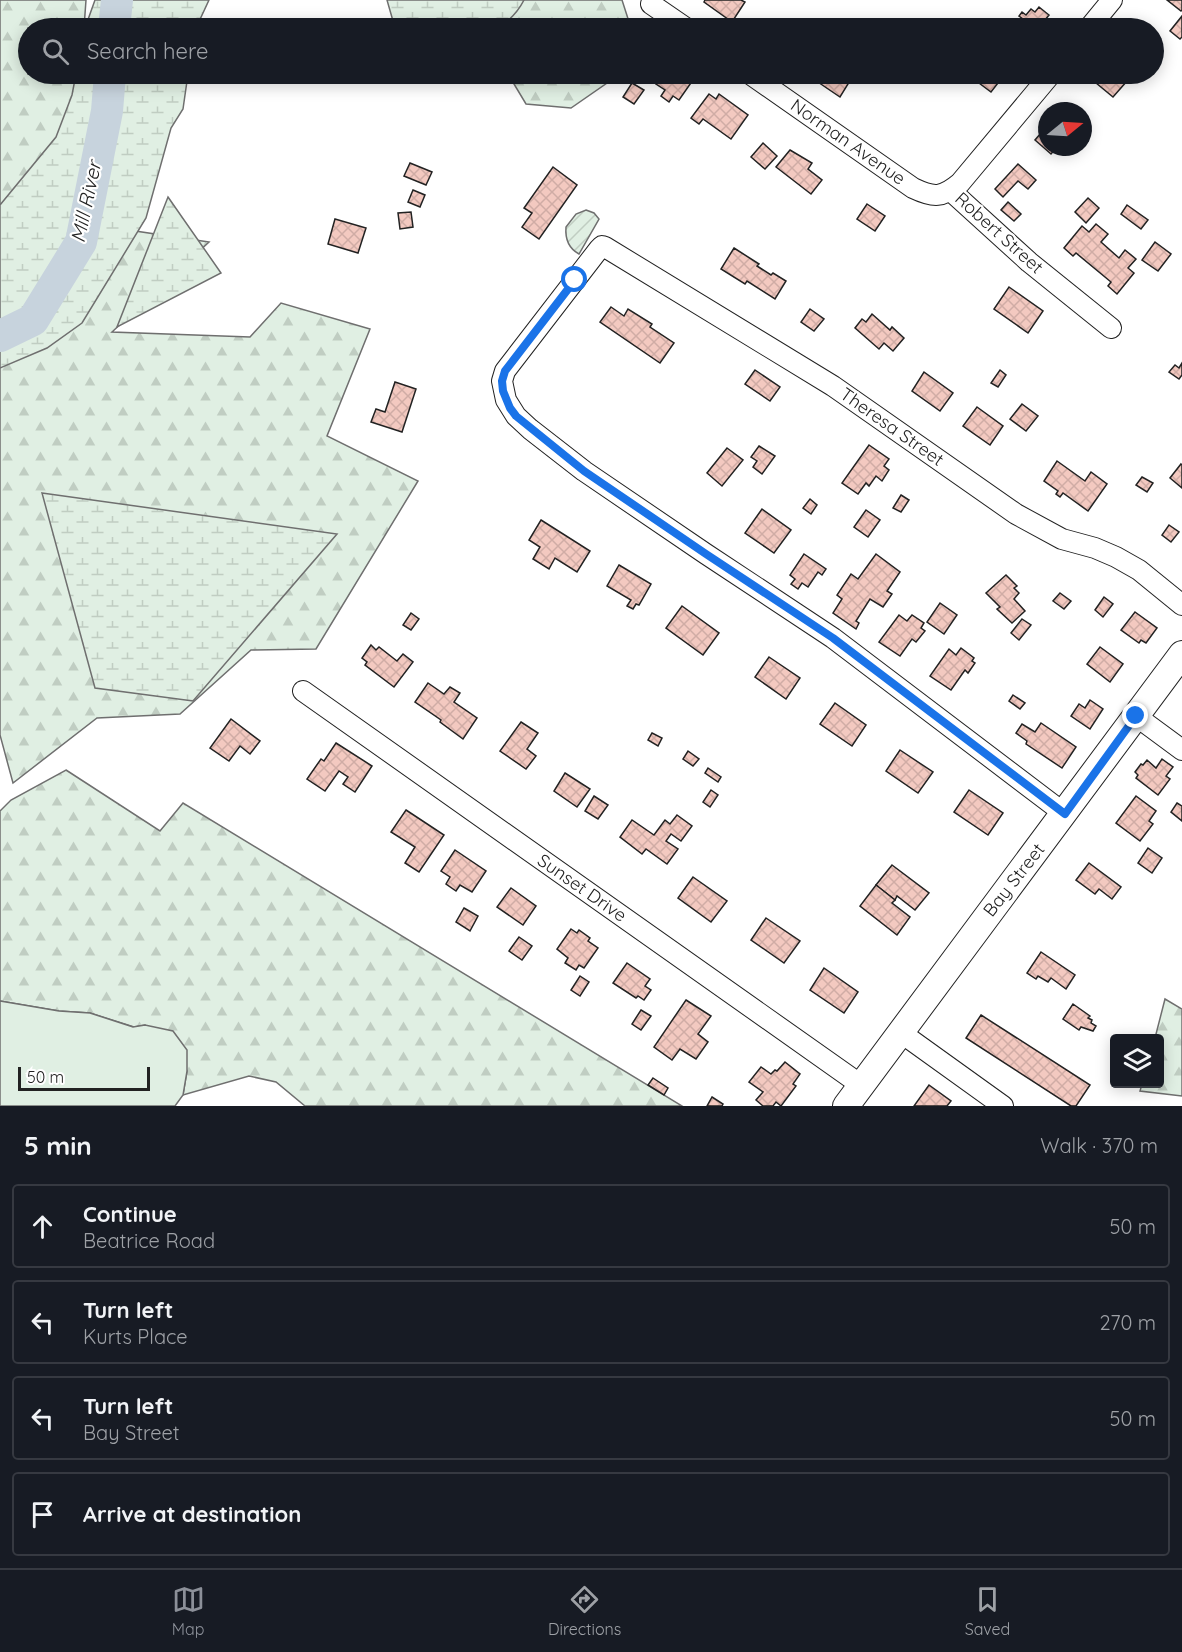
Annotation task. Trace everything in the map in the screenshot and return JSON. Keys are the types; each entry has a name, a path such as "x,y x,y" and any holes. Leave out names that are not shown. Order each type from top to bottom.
{"main road":[{"name":"Bay Street","path":"846,1106 1182,654"}],"street":[{"path":"1097,18 1112,0"},
{"path":"651,4 671,18"},
{"name":"Norman Avenue","path":"764,84 914,188 928,195 941,195 951,191"},
{"name":"Robert Street","path":"1043,84 951,191 1029,262 1111,328"},
{"name":"Theresa Street","path":"1065,814 833,638 584,471 530,429 510,408 503,391 502,381 505,371 602,246 833,386 1017,514 1062,539 1116,556 1139,570 1182,605"},
{"name":"Sunset Drive","path":"303,691 861,1085"},
{"path":"1136,716 1182,750"},
{"path":"900,1032 1003,1106"}],"green space":[{"path":"0,0 86,0 85,18 18,18 18,84 85,84 122,229 209,242 112,332 250,337 281,303 370,329 327,436 418,481 316,649 251,650 180,714 97,718 13,783 0,735"},
{"path":"95,0 209,0 201,18 89,18"},
{"path":"387,0 524,0 511,18 392,18"},
{"path":"466,0 622,0 628,18 476,18"},
{"path":"74,84 187,84 183,109 171,128 146,218 82,323 47,348 0,368 0,205 56,137"},
{"path":"514,84 606,84 571,108 526,104"},
{"path":"168,197 221,273 117,327"},
{"path":"586,210 594,213 599,219 579,254 568,243 566,227 576,214"},
{"path":"42,493 337,534 193,701 95,688"},
{"path":"66,770 160,831 183,803 682,1106 305,1106 276,1082 249,1076 183,1095 187,1071 145,1025 134,1027 90,1013 59,1011 0,1001 0,811 11,800"},
{"path":"1165,999 1182,1009 1182,1096 1140,1091 1141,1088 1164,1088 1164,1034 1156,1034"},
{"path":"0,1001 59,1011 90,1013 133,1027 145,1025 173,1031 187,1050 187,1071 183,1095 175,1106 0,1106"}],"building":[{"path":"705,0 741,0 745,2 735,18 726,18 704,2"},
{"path":"1167,0 1182,0 1182,10 1181,11"},
{"path":"1039,7 1049,15 1047,18 1022,18 1019,16 1022,12 1026,15 1031,9 1035,12"},
{"path":"1182,16 1182,37 1180,39 1170,31"},
{"path":"631,84 644,90 634,104 623,97"},
{"path":"656,84 690,84 679,100 673,96 669,102 661,96 665,90"},
{"path":"821,84 848,84 840,97"},
{"path":"980,84 997,84 991,92"},
{"path":"1097,84 1124,84 1113,97"},
{"path":"709,94 716,99 719,94 748,115 731,139 703,119 699,124 691,118"},
{"path":"763,143 777,156 765,169 751,157"},
{"path":"790,150 812,163 808,169 822,180 811,194 776,167"},
{"path":"410,163 432,172 426,185 404,176"},
{"path":"1018,164 1036,180 1028,189 1018,181 1003,197 995,189"},
{"path":"553,167 577,185 539,239 522,227 532,213 524,208"},
{"path":"413,190 425,195 420,207 408,202"},
{"path":"1088,198 1099,208 1086,223 1075,212"},
{"path":"1008,202 1021,214 1014,221 1001,210"},
{"path":"867,204 885,216 875,231 857,219"},
{"path":"1127,205 1148,220 1141,229 1121,214"},
{"path":"411,212 413,227 400,229 398,213"},
{"path":"335,219 366,228 358,253 328,244"},
{"path":"1096,224 1108,234 1101,242 1119,258 1125,250 1136,259 1128,268 1134,273 1117,294 1108,286 1111,282 1076,253 1073,256 1064,248 1082,226 1089,232"},
{"path":"1155,242 1171,254 1158,271 1142,260"},
{"path":"734,248 759,264 757,266 771,275 773,273 786,281 775,299 747,281 745,284 721,269"},
{"path":"1009,287 1043,311 1028,333 994,309"},
{"path":"611,307 624,316 628,309 652,324 650,327 674,343 660,363 600,322"},
{"path":"810,309 824,319 814,331 801,322"},
{"path":"872,314 890,330 892,327 904,338 893,351 884,343 879,349 855,328 862,319 866,322"},
{"path":"1182,363 1182,375 1179,379 1169,372 1175,365 1179,368"},
{"path":"755,370 780,387 770,401 745,384"},
{"path":"1000,370 1006,375 998,387 991,383"},
{"path":"924,372 953,393 940,411 912,391"},
{"path":"395,382 416,389 402,432 371,422 376,409 385,412"},
{"path":"1022,404 1038,416 1026,431 1010,419"},
{"path":"977,407 1003,426 990,445 963,426"},
{"path":"869,445 889,459 884,466 889,470 882,481 876,476 869,486 866,483 858,494 842,483"},
{"path":"759,446 775,456 762,474 753,467 757,461 751,457"},
{"path":"727,448 743,460 722,486 707,473"},
{"path":"1057,461 1085,481 1091,472 1107,484 1088,511 1063,493 1060,497 1056,494 1058,491 1044,481"},
{"path":"1182,465 1182,488 1170,478"},
{"path":"1142,477 1153,483 1147,492 1136,485"},
{"path":"901,495 909,500 901,512 893,508"},
{"path":"810,499 817,505 811,514 803,508"},
{"path":"762,509 791,530 774,553 745,533"},
{"path":"866,510 880,520 868,537 854,527"},
{"path":"541,520 590,551 577,572 555,558 549,569 533,559 540,547 529,540"},
{"path":"1169,525 1179,532 1171,542 1162,535"},
{"path":"804,554 826,569 822,575 818,572 808,587 802,583 798,589 791,584 795,579 790,575"},
{"path":"876,554 900,572 887,591 892,594 883,607 870,599 856,621 859,623 856,629 833,613 842,599 837,595 851,574 858,579"},
{"path":"619,565 651,584 639,605 636,604 633,609 627,606 631,600 607,586"},
{"path":"1006,575 1017,586 1014,588 1019,593 1014,599 1025,611 1012,623 997,609 1000,607 986,593"},
{"path":"1060,593 1071,601 1064,609 1053,601"},
{"path":"1104,597 1113,604 1103,617 1095,610"},
{"path":"940,603 957,615 944,634 927,622"},
{"path":"682,606 719,633 703,655 666,628"},
{"path":"1135,612 1157,628 1146,643 1141,640 1139,643 1121,630"},
{"path":"411,613 419,619 411,630 403,625"},
{"path":"899,615 907,621 912,615 924,623 921,628 925,631 916,642 912,639 900,656 879,642"},
{"path":"1022,619 1031,625 1019,640 1011,633"},
{"path":"371,645 376,650 379,647 397,661 403,654 413,662 394,687 365,665 367,662 362,658"},
{"path":"1100,647 1123,664 1110,682 1087,664"},
{"path":"961,648 974,658 972,661 975,663 968,673 965,670 951,690 930,676 949,649 956,655"},
{"path":"769,657 800,678 786,699 755,677"},
{"path":"428,683 444,694 450,687 460,693 454,702 477,718 463,739 415,702"},
{"path":"1013,695 1025,703 1020,709 1009,701"},
{"path":"1090,700 1103,709 1090,729 1071,716 1079,704 1085,708"},
{"path":"835,703 866,725 852,746 820,724"},
{"path":"231,719 260,741 250,754 240,746 229,761 210,748"},
{"path":"521,722 538,733 527,749 536,756 526,769 500,751"},
{"path":"1041,723 1076,747 1062,768 1026,744 1027,741 1016,733 1022,724 1035,732"},
{"path":"652,733 662,738 658,746 648,740"},
{"path":"336,743 372,766 355,792 343,784 348,777 339,771 325,791 307,779 321,759 324,761"},
{"path":"900,750 933,772 918,793 886,771"},
{"path":"688,751 699,759 693,766 683,759"},
{"path":"1162,759 1173,767 1166,776 1170,779 1158,795 1136,778 1138,775 1135,772 1147,760 1156,768"},
{"path":"708,768 721,777 718,782 705,773"},
{"path":"565,773 590,789 577,807 554,791"},
{"path":"711,790 718,795 710,807 703,802"},
{"path":"969,790 1003,813 988,835 954,812"},
{"path":"594,796 608,805 598,819 585,811"},
{"path":"1136,796 1156,811 1149,821 1153,824 1140,841 1116,823"},
{"path":"1177,803 1182,806 1182,821 1171,812"},
{"path":"406,810 444,835 419,872 405,863 415,847 391,832"},
{"path":"677,815 692,826 681,841 671,834 666,841 678,849 667,864 646,849 642,854 620,837 632,820 654,835 665,820 670,824"},
{"path":"1148,848 1162,858 1152,873 1138,863"},
{"path":"455,850 486,871 472,892 460,885 456,891 446,884 450,877 441,871"},
{"path":"1089,863 1121,887 1112,899 1099,889 1095,894 1076,880"},
{"path":"892,865 929,893 915,910 897,896 895,900 876,885"},
{"path":"693,877 727,901 711,922 678,898"},
{"path":"876,885 895,900 892,903 910,917 897,935 860,906"},
{"path":"511,888 536,906 523,925 497,907"},
{"path":"464,908 478,916 470,931 456,922"},
{"path":"766,918 800,941 784,963 751,940"},
{"path":"571,929 577,933 579,930 598,948 584,968 579,965 576,970 565,963 568,958 557,949"},
{"path":"519,937 532,946 522,960 509,951"},
{"path":"1041,952 1075,975 1066,989 1051,978 1048,982 1038,976 1036,979 1027,973"},
{"path":"627,963 650,979 645,986 651,990 644,1000 638,996 636,998 613,983"},
{"path":"824,968 858,992 844,1013 810,990"},
{"path":"580,976 589,982 580,996 571,990"},
{"path":"686,1000 711,1016 698,1034 708,1042 696,1059 680,1049 672,1060 654,1047"},
{"path":"1073,1004 1090,1016 1088,1018 1092,1020 1091,1023 1096,1026 1093,1031 1081,1027 1079,1030 1063,1019"},
{"path":"641,1010 651,1016 641,1030 632,1024"},
{"path":"981,1015 1090,1085 1076,1106 1071,1106 966,1038"},
{"path":"785,1062 800,1074 793,1084 796,1086 781,1106 776,1102 773,1106 763,1106 756,1100 763,1092 749,1082 761,1067 771,1074"},
{"path":"653,1078 668,1088 664,1095 648,1085"},
{"path":"929,1085 951,1101 947,1106 914,1106"},
{"path":"712,1097 723,1104 722,1106 707,1106"}],"waterway":[{"name":"Mill River","path":"115,18 117,0"},
{"name":"Mill River","path":"0,336 33,320 81,242 107,111 109,84"}],"route":[{"path":"575,280 511,362 502,381 506,400 516,416 584,471 833,638 1065,814 1136,716"}]}
